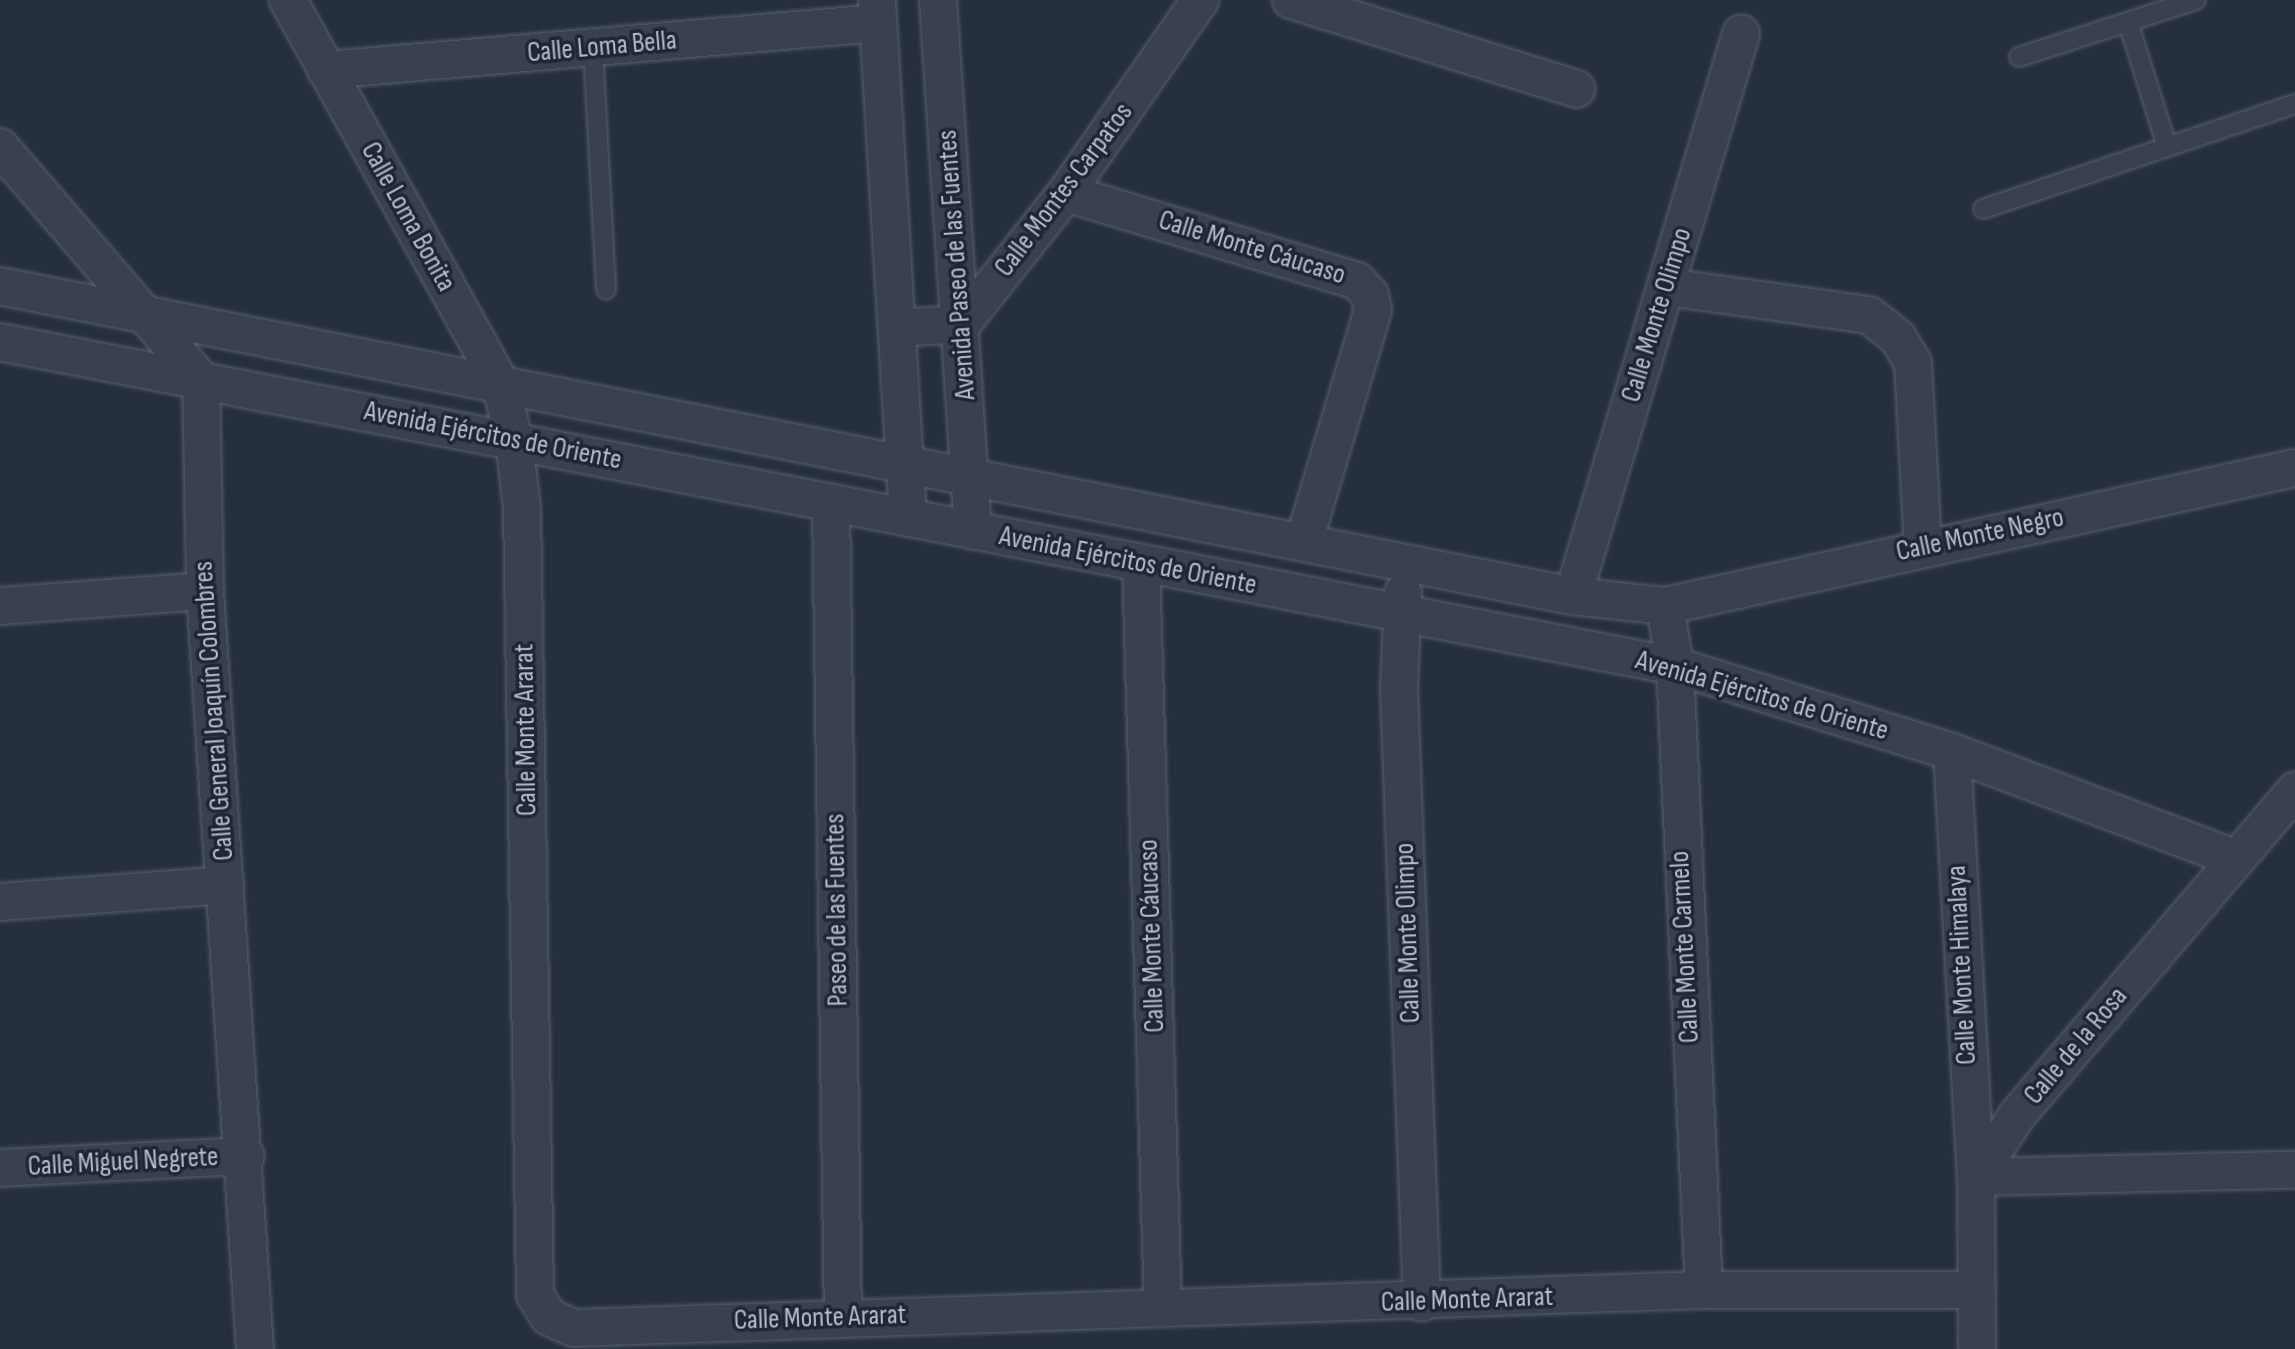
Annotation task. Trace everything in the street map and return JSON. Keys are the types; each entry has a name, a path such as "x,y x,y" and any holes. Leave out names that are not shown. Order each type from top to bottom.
{"street":[{"name":"Calle Loma Bonita","path":"288,0 500,382 514,440"},
{"name":"Avenida Paseo de las Fuentes","path":"938,0 962,324 973,531"},
{"name":"Calle Montes Carpatos","path":"962,324 1066,193 1200,0"},
{"path":"1291,0 1576,89"},
{"name":"Calle Loma Bella","path":"326,70 593,48 877,12"},
{"path":"877,12 908,518"},
{"name":"Calle Monte Olimpo","path":"1573,596 1741,34"},
{"path":"0,147 201,380"},
{"name":"Calle Monte Cáucaso","path":"1066,193 1357,281 1370,295 1373,310 1304,541"},
{"name":"Avenida Ejércitos de Oriente","path":"0,286 970,473 1573,596 1665,606"},
{"path":"1667,287 1869,315 1898,338 1913,363 1923,547"},
{"path":"897,328 962,324"},
{"name":"Avenida Ejércitos de Oriente","path":"0,342 1675,666 1952,752 2236,859"},
{"name":"Calle General Joaquín Colombres","path":"201,380 205,591 246,1156 255,1349"},
{"name":"Calle Monte Ararat","path":"514,440 522,508 535,1295 549,1317 574,1328 843,1317 1422,1303 1704,1290 1974,1290"},
{"name":"Calle Monte Negro","path":"1665,606 1923,547 2295,468"},
{"name":"Paseo de las Fuentes","path":"831,503 843,1317"},
{"name":"Calle Monte Cáucaso","path":"1141,563 1163,1308"},
{"name":"Calle Monte Olimpo","path":"1407,564 1400,615 1422,1303"},
{"path":"0,606 205,591"},
{"name":"Calle Monte Carmelo","path":"1665,606 1675,666 1704,1290"},
{"name":"Calle Monte Himalaya","path":"1952,752 1976,1177"},
{"name":"Calle de la Rosa","path":"1976,1177 2018,1114 2295,791"},
{"path":"0,902 225,885"},
{"name":"Calle Miguel Negrete","path":"0,1168 246,1156"},
{"path":"1977,1349 1974,1290 1976,1177 2295,1170"}],"lane":[{"path":"2019,57 2196,0"},
{"path":"2128,22 2166,143"},
{"path":"593,48 606,290"},
{"path":"1983,209 2166,143 2295,104"}]}
